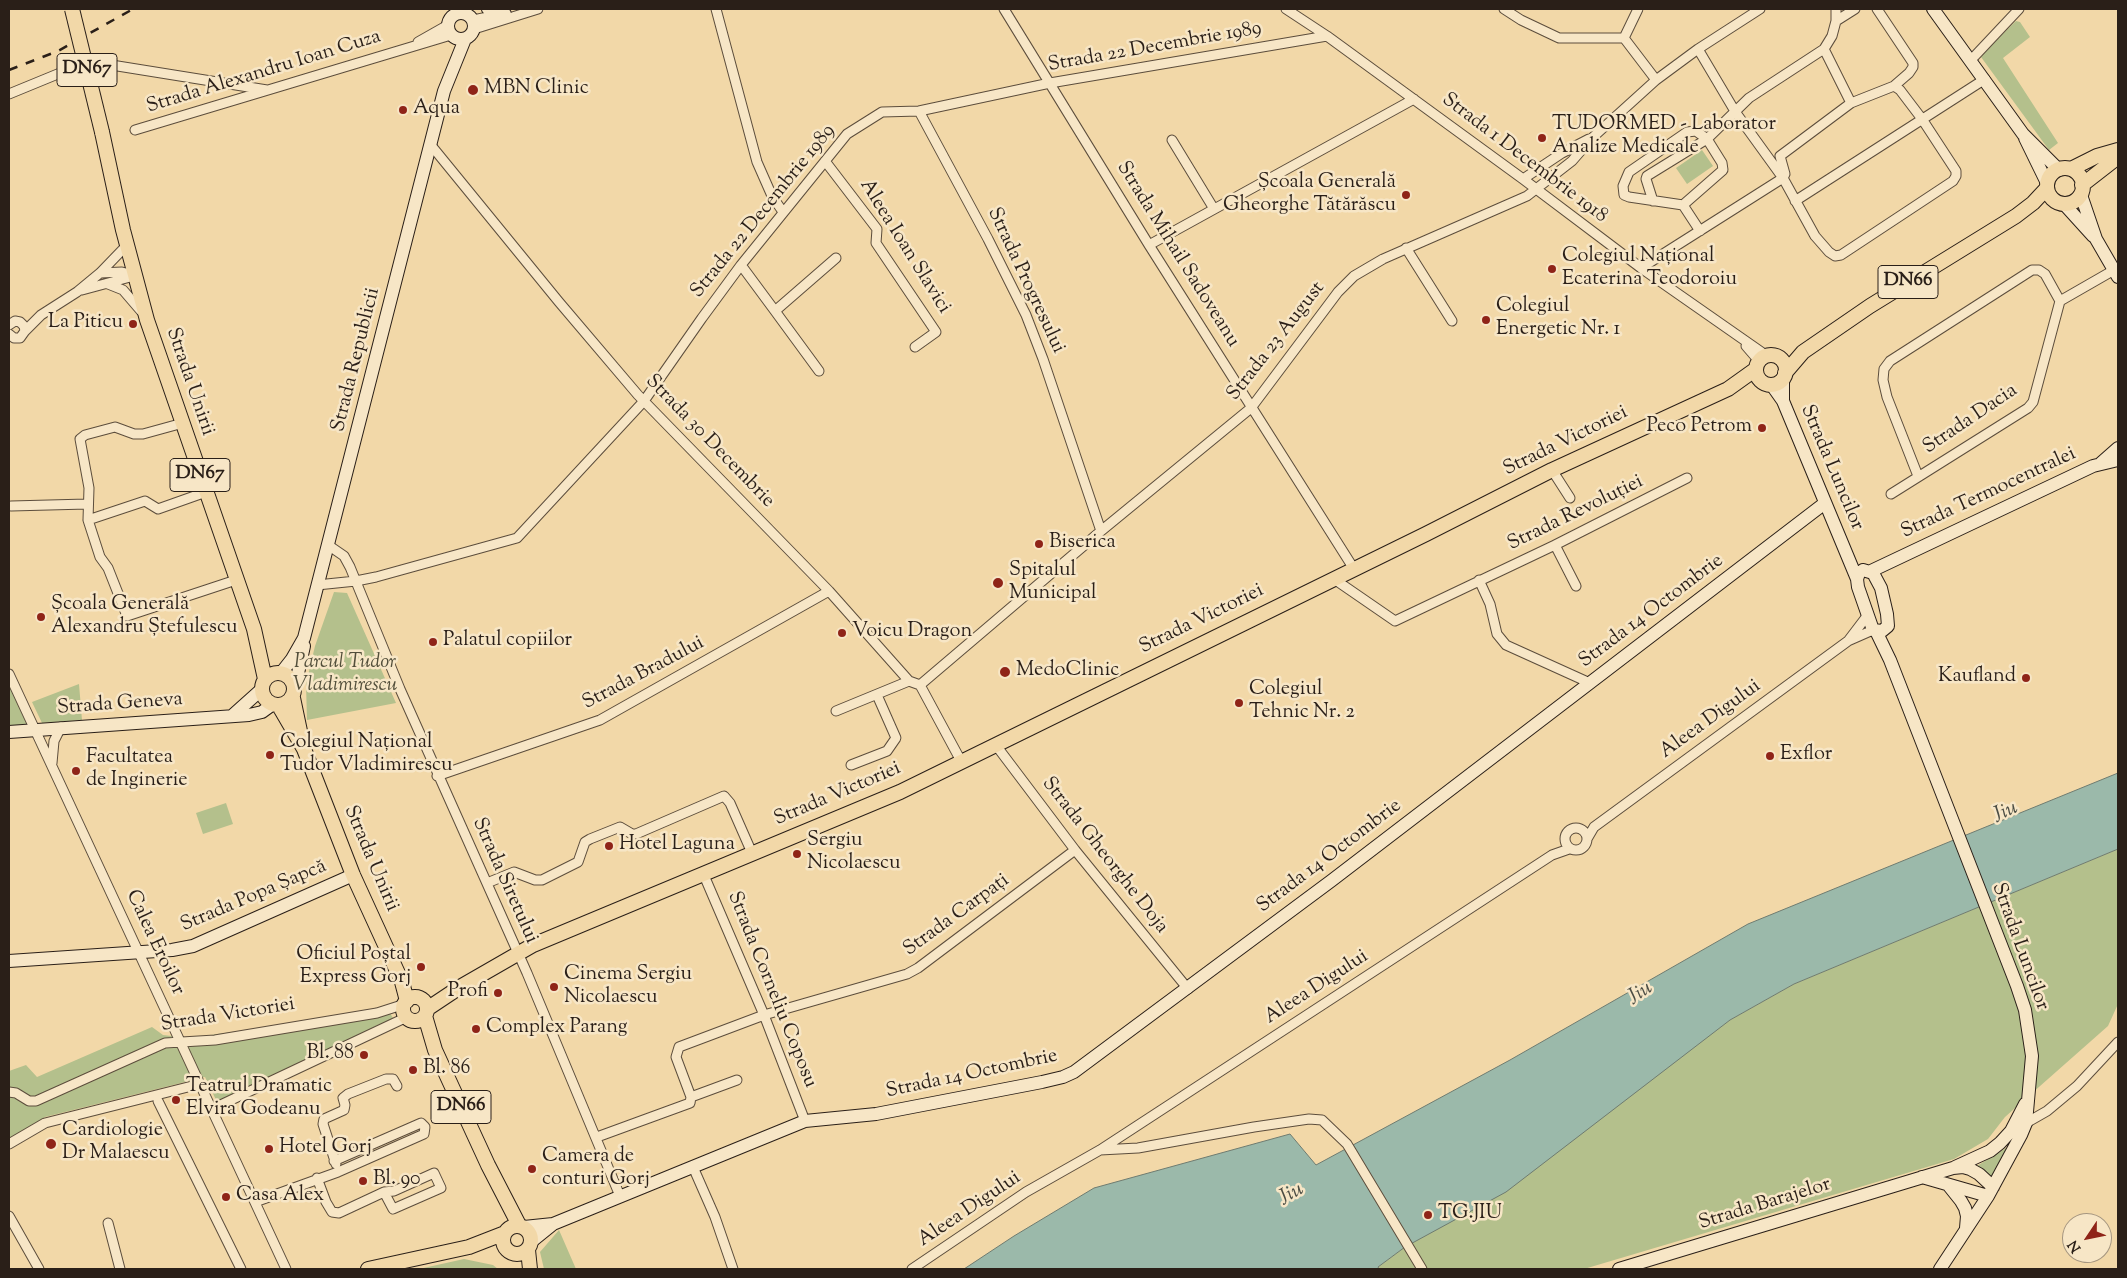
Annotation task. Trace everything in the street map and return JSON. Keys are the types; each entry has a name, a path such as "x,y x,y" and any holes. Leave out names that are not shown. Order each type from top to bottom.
{"main road":[{"name":"Strada Unirii","path":"72,9 134,276 147,320 271,678 265,698 276,705 304,749 353,875 488,1165 514,1228"},
{"path":"488,9 505,14"},
{"path":"1933,9 2023,134 2047,185 2049,195 2096,239"},
{"path":"454,34 469,37 466,16"},
{"name":"Strada Republicii","path":"294,692 303,653 304,638 444,91 454,34 452,17 466,16"},
{"path":"2023,134 2065,169 2079,175 2096,239 2116,274"},
{"name":"Strada Victoriei","path":"415,1008 460,986 533,945 568,929 871,805 1552,470 1740,381 1764,364 1802,352 1870,306 2016,216 2033,203 2052,175 2097,156 2118,150"},
{"name":"Strada Victoriei","path":"2016,216 2059,203 2073,202 2082,190 2118,157"},
{"name":"Strada Victoriei","path":"1780,379 1802,352"},
{"path":"1764,364 1784,364 1780,379 1762,381 1764,364"},
{"name":"Strada Luncilor","path":"1780,379 1782,401 1845,550 1864,574 1881,588 1887,614 1890,660"},
{"name":"Strada Termocentralei","path":"2101,463 2118,448"},
{"name":"Strada Termocentralei","path":"1864,574 2101,463 2118,460"},
{"name":"Strada 14 Octombrie","path":"553,1224 805,1121 876,1114 1063,1077 1084,1066 1188,989 1825,503"},
{"name":"Strada Termocentralei","path":"1881,588 1882,577 1894,560"},
{"name":"Strada Luncilor","path":"1864,574 1867,616 1890,660 1913,723 1996,931 2025,1010 2032,1056 2026,1122 2015,1148 1990,1192 1940,1269"},
{"path":"1874,631 1882,631 1888,626"},
{"name":"Strada Republicii","path":"271,678 292,659 304,638"},
{"name":"Strada Unirii","path":"271,678 290,677 304,749"},
{"path":"234,715 271,678"},
{"path":"276,705 289,702 294,692"},
{"name":"Strada Geneva","path":"9,732 256,714 276,705"},
{"name":"Strada Popa Șapcă","path":"9,961 172,950 203,943 353,875"},
{"path":"1953,1168 1990,1151 2000,1143 2011,1131 2030,1093"},
{"name":"Strada Barajelor","path":"1619,1269 1953,1168 1963,1167 1979,1174 1990,1192"},
{"path":"1922,1178 1949,1186 1990,1192"},
{"path":"1949,1186 1962,1201 1965,1208 1967,1216 1966,1230"},
{"path":"368,1269 469,1248 514,1228 553,1224"},
{"path":"469,1248 509,1251 517,1254 530,1246 553,1224"},
{"name":"Strada Unirii","path":"514,1228 528,1231 530,1269"},
{"name":"Strada Unirii","path":"514,1228 503,1238 521,1269"}],"street":[{"path":"466,16 518,16 538,9"},
{"path":"716,9 757,162 772,196 782,212"},
{"name":"Strada Mihail Sadoveanu","path":"1004,9 1149,246 1354,569"},
{"name":"Strada 1 Decembrie 1918","path":"1286,9 1414,99 1524,179 1641,268 1740,338 1764,364"},
{"path":"1504,9 1521,20 1559,38 1624,38"},
{"path":"1624,38 1638,9"},
{"name":"Strada 23 August","path":"920,685 1101,530 1252,408 1347,282 1377,262 1519,200 1537,189 1572,161 1592,138 1656,80 1698,49 1760,9"},
{"path":"1653,201 1646,179 1647,176 1707,140 1749,98 1824,49 1832,36 1836,21 1836,9"},
{"path":"1836,21 1855,9"},
{"path":"1641,268 1783,178 1785,174 1780,156 1851,103 1894,86 1909,73 1913,67 1912,63 1877,9"},
{"path":"1971,60 2020,9"},
{"path":"466,16 505,14 518,16"},
{"name":"Strada Alexandru Ioan Cuza","path":"135,130 454,34"},
{"name":"Strada 22 Decembrie 1989","path":"318,585 356,581 510,542 517,538 644,401 702,318 782,212 825,160 848,134 882,112 920,112 1050,84 1327,36"},
{"path":"1624,38 1656,80"},
{"path":"1698,49 1736,113 1783,178 1815,236 1835,256 1842,255 1952,181 1956,176 1956,171 1922,119 1900,90 1894,86"},
{"path":"1824,49 1851,103"},
{"path":"9,94 72,66 99,63 270,90"},
{"path":"1794,201 1985,79"},
{"path":"1149,246 1414,99"},
{"name":"Strada Progresului","path":"920,112 1026,315 1043,359 1101,530"},
{"path":"1696,131 1707,140 1722,163 1723,170 1683,205 1624,195 1623,186 1628,172 1687,132 1696,131"},
{"name":"Strada 23 August","path":"1524,179 1562,153 1592,138"},
{"path":"1172,140 1214,209"},
{"name":"Strada 30 Decembrie","path":"430,144 559,302 644,401 830,591 909,681 920,685"},
{"name":"Aleea Ioan Slavici","path":"825,160 877,229 876,243 936,332 915,347"},
{"path":"1683,205 1700,231"},
{"path":"11,339 22,336 41,315 77,292 100,273 127,246"},
{"path":"1406,248 1452,321"},
{"path":"775,311 836,258"},
{"path":"742,265 819,371"},
{"path":"1918,476 1887,397 1883,380 1884,368 1902,352 2032,270 2039,270 2045,274 2060,301 2116,274"},
{"path":"100,273 122,272 134,276"},
{"path":"77,292 134,276"},
{"path":"105,283 115,285 130,296 147,320"},
{"name":"Strada Dacia","path":"1892,494 2028,408 2033,402 2060,301"},
{"path":"12,322 41,315"},
{"path":"12,322 24,326 25,331"},
{"path":"183,423 142,434 134,434 115,427 85,435 80,440 90,488 88,520 100,557 108,568 127,616 236,580"},
{"path":"1552,470 1570,498"},
{"name":"Strada Revoluției","path":"1334,578 1395,621 1555,545 1687,478"},
{"path":"88,520 145,501 158,509 206,492"},
{"path":"11,506 88,504"},
{"path":"328,545 344,556 356,581"},
{"path":"1555,545 1576,586"},
{"path":"1479,580 1490,604 1497,634 1506,646 1590,682"},
{"name":"Strada Siretului","path":"356,581 437,776 518,954 597,1137 620,1196"},
{"name":"Strada Bradului","path":"437,776 605,718 830,591"},
{"name":"Aleea Digului","path":"1848,641 1867,616"},
{"name":"Aleea Digului","path":"1587,839 1594,827 1848,641 1874,631"},
{"name":"Calea Eroilor","path":"9,674 286,1269"},
{"path":"836,711 909,681"},
{"path":"920,685 961,761"},
{"path":"852,765 887,750 896,738 877,695"},
{"name":"Calea Eroilor","path":"52,768 54,741 61,728"},
{"name":"Strada Gheorghe Doja","path":"995,744 1075,850 1188,989"},
{"path":"487,883 514,872 535,880 542,880 578,862 585,842 590,839 620,827 632,834 636,834 724,796 730,803 752,853"},
{"path":"1576,827 1582,828 1586,833 1587,839 1586,845 1581,849 1575,850 1570,849 1565,844 1566,832 1570,828 1576,827 1594,827"},
{"name":"Aleea Digului","path":"1552,855 1564,838"},
{"name":"Aleea Digului","path":"912,1269 1026,1192 1100,1150 1552,855 1570,849"},
{"name":"Strada Carpați","path":"691,1097 676,1056 679,1047 764,1015 907,974 918,968 1075,850"},
{"name":"Strada Corneliu Coposu","path":"703,873 764,1015 805,1121"},
{"name":"Strada Victoriei","path":"9,1092 16,1093 29,1101 36,1101 165,1042 180,1040 203,1042 415,1008"},
{"name":"Strada Victoriei","path":"212,1109 415,1008"},
{"path":"2026,1122 2047,1111 2077,1086 2118,1042"},
{"path":"338,1172 323,1124 324,1119 344,1110 343,1098 348,1094 386,1080 394,1080 397,1086"},
{"path":"597,1137 686,1105 690,1103 691,1097 737,1080"},
{"path":"9,1144 45,1123 200,1084"},
{"path":"158,1101 241,1269"},
{"name":"Aleea Digului","path":"1100,1150 1138,1148 1309,1119 1322,1120 1346,1144 1422,1269"},
{"path":"255,1202 338,1172 424,1134 425,1127 421,1122 334,1160"},
{"path":"693,1167 715,1217 733,1269"},
{"path":"317,1178 332,1212 339,1213 384,1192 394,1191 434,1172 441,1188 392,1209 384,1192"},
{"path":"9,1216 39,1269"},
{"path":"108,1224 120,1269"}],"green space":[{"path":"2016,21 2020,22 2030,37 2003,58 2058,143 2049,150 1981,57"},
{"path":"1702,150 1713,166 1687,184 1676,168"},
{"name":"Parcul Tudor Vladimirescu","path":"334,592 347,593 396,703 307,720 306,684 315,646"},
{"path":"9,684 27,725 9,726"},
{"path":"79,684 82,720 42,723 32,702"},
{"path":"226,803 233,824 203,834 196,813"},
{"path":"2118,849 2118,1004 2108,1026 2005,1117 1988,1139 1954,1159 1584,1269 1379,1269 1378,1267 1405,1247 1451,1220 1730,1020 1794,984"},
{"path":"388,1010 393,1018 217,1102 205,1077 45,1117 9,1141 9,1071 26,1065 37,1077 152,1027 163,1035 189,1038"},
{"path":"2006,1148 2008,1150 1991,1177 1977,1166"},
{"path":"559,1230 576,1269 544,1269 540,1252"},
{"path":"464,1259 493,1265 498,1269 419,1269"}],"water":[{"name":"Jiu","path":"2118,773 2118,849 1794,984 1730,1020 1506,1192 1405,1247 1378,1267 1379,1269 964,1269 1014,1236 1094,1188 1290,1134 1316,1165 1510,1060 1748,924"}],"railway":[{"path":"9,70 58,51 133,9"}],"place":[{"name":"MBN Clinic","path":"473,90"},
{"name":"Aqua","path":"403,110"},
{"name":"TUDORMED - Laborator Analize Medicale","path":"1542,138"},
{"name":"Școala Generală Gheorghe Tătărăscu","path":"1406,195"},
{"name":"Colegiul Național Ecaterina Teodoroiu","path":"1552,269"},
{"name":"Colegiul Energetic Nr. 1","path":"1486,320"},
{"name":"La Piticu","path":"133,324"},
{"name":"Peco Petrom","path":"1762,428"},
{"name":"Biserica","path":"1039,544"},
{"name":"Spitalul Municipal","path":"998,583"},
{"name":"Școala Generală Alexandru Ștefulescu","path":"41,617"},
{"name":"Voicu Dragon","path":"842,633"},
{"name":"Palatul copiilor","path":"433,642"},
{"name":"MedoClinic","path":"1005,672"},
{"name":"Kaufland","path":"2026,678"},
{"name":"Colegiul Tehnic Nr. 2","path":"1239,703"},
{"name":"Colegiul Național Tudor Vladimirescu","path":"270,755"},
{"name":"Exflor","path":"1770,756"},
{"name":"Facultatea de Inginerie","path":"76,771"},
{"name":"Hotel Laguna","path":"609,846"},
{"name":"Sergiu Nicolaescu","path":"797,854"},
{"name":"Oficiul Poştal Express Gorj","path":"421,967"},
{"name":"Cinema Sergiu Nicolaescu","path":"554,987"},
{"name":"Profi","path":"498,993"},
{"name":"Complex Parang","path":"476,1029"},
{"name":"Bl. 88","path":"364,1055"},
{"name":"Bl. 86","path":"413,1070"},
{"name":"Teatrul Dramatic Elvira Godeanu","path":"176,1100"},
{"name":"Cardiologie Dr Malaescu","path":"51,1144"},
{"name":"Hotel Gorj","path":"269,1149"},
{"name":"Camera de conturi Gorj","path":"532,1169"},
{"name":"Bl. 90","path":"363,1181"},
{"name":"Casa Alex","path":"226,1197"},
{"name":"TG.JIU","path":"1428,1215"}]}
